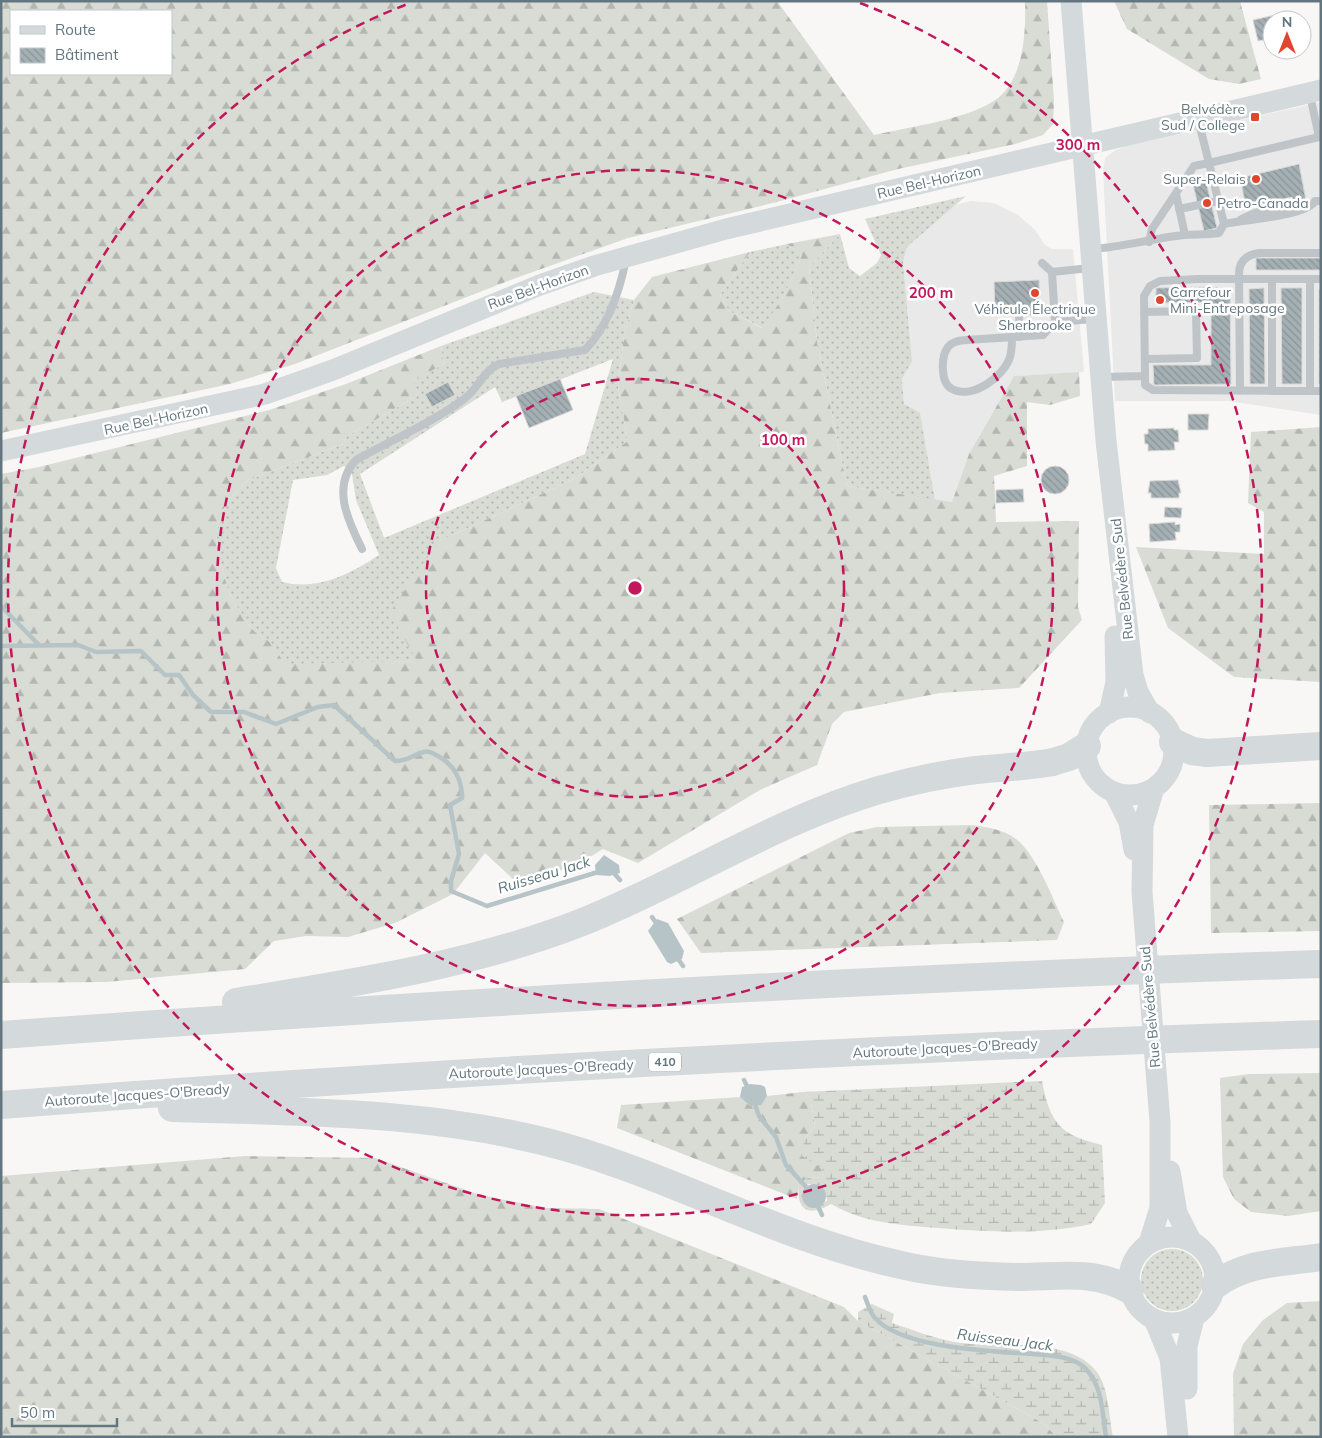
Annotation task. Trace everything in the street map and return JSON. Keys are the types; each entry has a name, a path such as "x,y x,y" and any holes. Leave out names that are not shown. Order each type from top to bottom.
{"highway":[{"path":"1173,742 1192,751 1207,753 1321,746"},
{"path":"56,1031 380,978 481,955 537,938 607,912 802,820 860,796 947,774 1053,762 1073,755 1087,746"},
{"path":"1,1035 421,1006 714,989 1321,964"},
{"name":"Autoroute Jacques-O'Bready","path":"6,1104 622,1064 1045,1044 1321,1034"},
{"path":"6,1104 337,1114 413,1119 471,1126 538,1140 606,1160 798,1235 880,1260 913,1268 964,1274 1100,1277 1130,1290"},
{"path":"1215,1285 1230,1274 1247,1267 1321,1257"}],"street":[{"name":"Rue Belvédère Sud","path":"1070,1 1106,441 1132,670 1138,692 1150,713"},
{"name":"Rue Bel-Horizon","path":"1,451 226,404 295,385 540,285 626,257 726,229 1315,92"},
{"name":"Rue Belvédère Sud","path":"1106,441 1116,668 1115,690 1109,713"},
{"path":"1130,708 1150,713 1165,725 1173,742 1172,766 1165,778 1154,788 1135,794 1114,792 1101,784 1088,762 1087,746 1094,727 1109,713 1130,708"},
{"name":"Rue Belvédère Sud","path":"1149,1243 1160,1208 1160,1122 1142,892 1143,825 1154,788"},
{"name":"Rue Belvédère Sud","path":"1114,792 1131,829 1142,892"},
{"name":"Rue Belvédère Sud","path":"1160,1122 1177,1213 1191,1241"},
{"path":"1172,1237 1191,1241 1204,1251 1212,1262 1215,1285 1210,1302 1194,1318 1177,1323 1154,1319 1139,1308 1130,1290 1129,1274 1133,1262 1149,1243 1172,1237"},
{"path":"1191,1437 1186,1356 1194,1318"},
{"path":"1154,1319 1170,1358 1178,1437"}],"lane":[{"path":"1315,92 1321,146"},
{"path":"1052,272 1149,242 1185,235 1203,236 1219,233 1224,224 1198,119"},
{"path":"1149,242 1152,229 1194,166 1319,137"},
{"path":"1176,194 1185,235"},
{"path":"1179,209 1218,201"},
{"path":"1224,224 1239,221 1256,221 1307,209 1315,201 1321,202"},
{"path":"1240,391 1239,279 1242,262 1251,254 1321,253"},
{"path":"362,549 350,525 343,492 345,475 351,465 356,460 462,401 477,387 491,368 499,364 585,350 591,343 617,296 626,257"},
{"path":"1042,263 1052,272 1055,322"},
{"path":"1272,279 1272,391"},
{"path":"1310,279 1310,390"},
{"path":"1321,279 1156,282 1145,292 1144,312 1145,385 1153,390 1321,390"},
{"path":"1144,312 1196,311 1197,358 1145,359"},
{"path":"1019,316 1016,337 1010,358 988,384 973,390 955,390 947,386 944,377 944,356 951,344 957,341 1016,337 1043,335 1055,322 1096,319"},
{"path":"1101,378 1145,376"}],"shaded area":[{"path":"1321,102 1321,415 1228,401 1115,401 1103,171 1105,158 1116,150 1127,146"},
{"path":"970,201 994,203 1018,215 1035,230 1045,245 1052,249 1073,249 1084,372 1014,376 969,454 952,502 935,500 920,414 904,404 902,379 912,360 903,262 907,247 956,205"},
{"path":"604,855 619,865 620,873 609,876 596,875 595,865"},
{"path":"657,919 668,923 684,951 682,959 671,964 667,962 648,931"},
{"path":"750,1084 765,1087 767,1096 761,1105 750,1106 740,1097 742,1087"},
{"path":"814,1184 823,1187 826,1196 823,1205 814,1208 805,1205 802,1196 805,1187"}],"green space":[{"path":"1,1 777,1 874,135 956,117 972,112 998,98 1007,89 1013,78 1022,53 1025,1 1047,1 1054,101 1053,124 1043,135 1015,144 898,169 777,202 628,238 516,278 295,364 230,384 1,433"},
{"path":"1114,1 1240,1 1261,79 1239,84 1209,79 1127,29"},
{"path":"966,196 907,247 903,262 912,361 902,379 904,404 920,413 935,500 847,486 817,342 809,267 840,234 849,268 860,276 877,263 881,255 865,219"},
{"path":"840,234 809,267 817,342 847,486 952,502 969,454 1014,376 1079,372 1080,396 1050,405 1027,402 1027,466 994,476 996,522 1079,521 1078,607 1082,620 1019,688 940,693 844,712 832,724 817,765 760,790 638,863 603,849 590,857 587,864 515,881 485,853 453,894 395,923 348,937 306,936 274,941 245,969 107,982 1,983 1,474 39,467 269,410 346,384 441,346 444,364 414,380 417,396 347,436 343,444 248,480 226,504 218,524 216,544 228,590 243,618 255,632 270,642 285,664 417,661 390,613 411,580 440,541 574,479 628,441 618,387 624,335 634,300 652,277 750,252 720,295 729,311 762,328 784,296 802,255 787,244"},
{"path":"787,244 802,255 784,296 763,328 729,311 720,295 750,252"},
{"path":"594,292 634,300 624,335 618,387 628,441 574,479 440,541 417,661 285,665 270,642 255,632 243,618 228,590 216,544 218,524 226,504 248,480 343,444 347,436 417,396 413,380 444,364 441,346","holes":["613,359 585,454 384,538 360,474 495,387 502,402","344,466 352,474 356,500 379,555 333,579 308,584 282,582 276,568 293,480 327,475"]},
{"path":"1321,427 1321,682 1234,677 1168,628 1136,547 1264,554 1264,512 1248,503 1251,432"},
{"path":"1321,803 1321,931 1211,933 1209,805"},
{"path":"972,825 1006,833 1016,839 1030,855 1064,922 1057,940 701,953 677,919 849,833 877,827"},
{"path":"1321,1073 1321,1211 1288,1216 1251,1212 1234,1199 1223,1177 1220,1078 1249,1074"},
{"path":"1042,1081 1049,1107 1059,1125 1076,1137 1102,1145 1105,1203 1091,1224 1053,1230 1015,1232 896,1224 856,1215 831,1204 810,1211 802,1206 799,1185 807,1178 823,1177 821,1168 802,1156 804,1140 815,1125 810,1098 803,1092","holes":["808,1184 814,1184 826,1194 827,1201 810,1207 805,1203 802,1193"]},
{"path":"803,1092 810,1098 815,1125 804,1140 821,1168 823,1177 807,1178 799,1185 797,1199 617,1128 621,1105 740,1097 750,1106 765,1099 767,1096"},
{"path":"245,1156 375,1158 480,1195 546,1208 599,1209 844,1307 858,1321 1043,1423 1057,1437 1,1437 1,1176"},
{"path":"1172,1249 1184,1251 1194,1258 1201,1268 1203,1280 1201,1292 1194,1302 1184,1309 1172,1311 1160,1309 1150,1302 1143,1292 1141,1280 1143,1268 1150,1258 1160,1251"},
{"path":"1321,1301 1321,1437 1234,1437 1233,1374 1243,1344 1263,1320 1287,1303"},
{"path":"872,1304 894,1314 892,1323 938,1338 971,1344 1049,1348 1067,1352 1083,1359 1096,1371 1104,1385 1113,1437 1057,1437 1043,1423 858,1321 858,1312"}],"building":[{"path":"1262,18 1262,40 1258,41 1253,20"},
{"path":"1299,164 1306,200 1294,203 1292,197 1246,207 1240,178"},
{"path":"1205,177 1217,228 1204,231 1192,180"},
{"path":"1256,258 1321,258 1321,270 1256,270"},
{"path":"1039,280 1040,315 995,316 994,282"},
{"path":"1211,287 1230,289 1231,384 1154,385 1153,365 1211,365 1211,302 1156,303 1156,288"},
{"path":"1264,288 1265,384 1250,384 1249,289"},
{"path":"1281,288 1302,288 1302,384 1282,384"},
{"path":"1319,289 1321,289 1321,384 1319,384"},
{"path":"560,379 573,410 529,428 516,396"},
{"path":"448,382 455,395 432,407 425,394"},
{"path":"1188,414 1209,414 1208,430 1188,430"},
{"path":"1174,428 1174,430 1178,430 1179,442 1174,442 1175,450 1148,451 1148,444 1145,444 1144,434 1148,434 1148,429"},
{"path":"1055,466 1065,470 1069,480 1065,490 1055,494 1045,490 1041,480 1045,470"},
{"path":"1178,480 1181,493 1179,493 1179,498 1151,498 1151,493 1148,493 1150,481"},
{"path":"1023,489 1024,502 996,503 996,490"},
{"path":"1165,507 1182,508 1181,518 1164,517"},
{"path":"1175,522 1175,525 1180,524 1180,532 1175,532 1176,540 1150,542 1149,524"}],"waterway":[{"name":"Ruisseau Jack","path":"1,606 39,645"},
{"name":"Ruisseau Jack","path":"1,646 78,645 96,652 141,651 165,675 179,675 193,695 211,712 244,712 276,724 318,707 334,705 395,761 405,760 426,752 433,753 453,768 459,779 462,791 462,798 450,805 459,854 451,881 451,891 487,906 598,872"},
{"name":"Ruisseau Jack","path":"613,872 620,880"},
{"name":"Ruisseau Jack","path":"652,917 658,926"},
{"name":"Ruisseau Jack","path":"676,956 683,966"},
{"name":"Ruisseau Jack","path":"744,1080 749,1090"},
{"name":"Ruisseau Jack","path":"754,1102 759,1116 776,1137 786,1165 808,1189"},
{"name":"Ruisseau Jack","path":"817,1204 822,1215"},
{"name":"Ruisseau Jack","path":"865,1297 870,1311 875,1318 888,1328 906,1336 949,1346 1053,1356 1075,1361 1086,1369 1096,1384 1106,1437"}],"place":[{"name":"Belvédère Sud / College","path":"1255,117"},
{"name":"Super-Relais","path":"1256,179"},
{"name":"Petro-Canada","path":"1207,203"},
{"name":"Véhicule Électrique Sherbrooke","path":"1035,293"},
{"name":"Carrefour Mini-Entreposage","path":"1160,300"}]}
